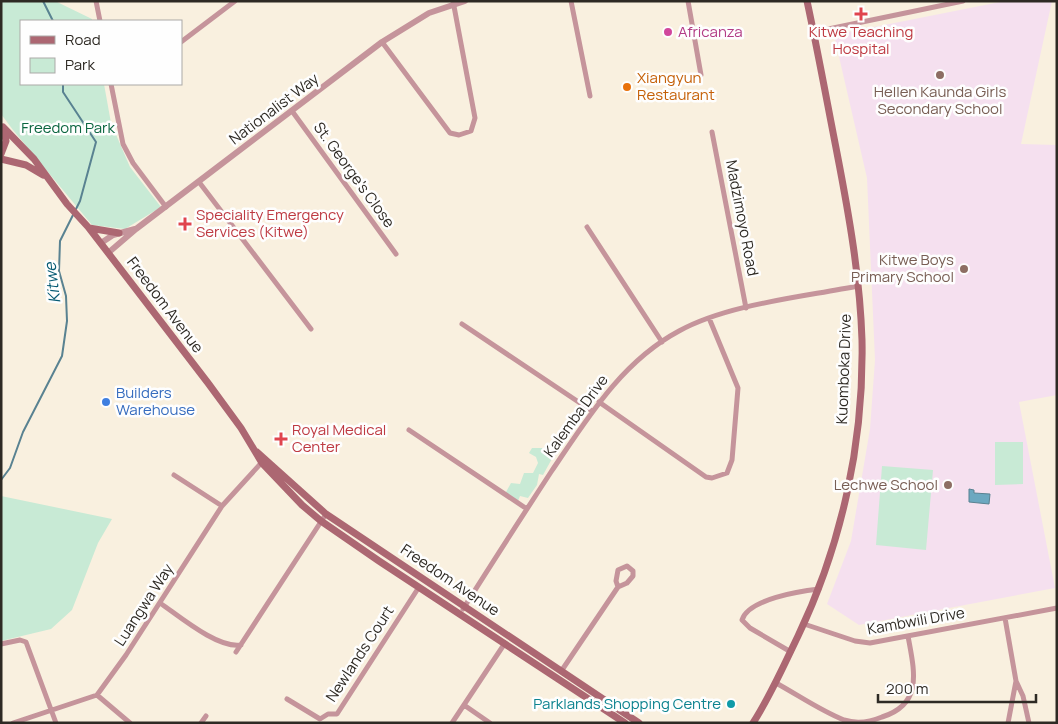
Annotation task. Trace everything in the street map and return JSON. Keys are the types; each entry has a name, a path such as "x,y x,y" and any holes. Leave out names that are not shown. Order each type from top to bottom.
{"main road":[{"name":"Kuomboka Drive","path":"753,723 791,652 820,589 832,554 841,519 854,446 862,342 858,286 843,186 808,1"},
{"path":"1,154 6,141 2,126"},
{"name":"Freedom Avenue","path":"2,126 24,148 67,204 101,243 208,383 263,461 321,521 625,723"},
{"name":"Freedom Avenue","path":"1,159 26,165 49,180"},
{"path":"89,228 119,233"},
{"name":"Freedom Avenue","path":"263,461 326,514 639,723"},
{"path":"583,695 615,706"}],"street":[{"path":"96,1 100,20"},
{"path":"182,41 235,1"},
{"name":"Nationalist Way","path":"108,253 136,229 382,42 429,13 453,3 465,1"},
{"path":"571,1 590,96"},
{"path":"688,1 701,75"},
{"path":"814,32 963,1"},
{"path":"382,42 450,132 463,135 471,131 475,118 453,3"},
{"path":"111,85 123,144 133,163 166,207"},
{"name":"St. George's Close","path":"292,111 396,254"},
{"name":"Madzimoyo Road","path":"712,132 746,308"},
{"path":"199,182 311,329"},
{"path":"587,227 662,342"},
{"path":"101,243 119,233 136,229"},
{"name":"Kalemba Drive","path":"460,614 592,411 629,368 679,331 709,318 746,308 858,286"},
{"path":"599,402 706,477 722,477 731,468 738,388 709,318"},
{"path":"462,324 592,411"},
{"path":"408,430 527,509"},
{"name":"Luangwa Way","path":"97,695 160,603 222,506 263,461"},
{"path":"174,475 222,506"},
{"path":"236,652 326,514"},
{"name":"Newlands Court","path":"287,699 320,719 328,714 337,714 419,587"},
{"path":"562,670 618,587"},
{"path":"791,652 750,628 742,620 746,612 768,600 820,589"},
{"path":"160,603 198,629 228,645 241,645"},
{"name":"Kambwili Drive","path":"804,624 862,643 1057,608"},
{"path":"1005,618 1016,681 1023,696 1029,723"},
{"path":"776,683 843,719 866,722 886,716 902,707 912,691 914,673 908,636"},
{"path":"1,644 20,640 26,642 56,723"},
{"path":"452,723 505,643"},
{"path":"1008,723 1016,681"},
{"path":"13,723 97,695 130,723"},
{"path":"464,705 490,723"},
{"path":"200,723 206,716"}],"shaded area":[{"path":"1005,1 1052,1 1021,144 1057,145 1057,395 1019,402 1055,588 859,625 827,604 851,541 870,429 875,360 867,178 834,35"}],"green space":[{"name":"Freedom Park","path":"1,1 55,1 92,19 20,20 20,85 104,85 111,123 130,167 161,207 125,229 92,225 1,114"},
{"path":"995,442 1023,442 1023,484 995,485"},
{"path":"532,448 544,448 554,455 543,475 539,474 537,485 528,498 520,496 518,501 506,492 511,483 520,484 524,473 533,473 538,463 536,457 529,453"},
{"path":"882,466 933,470 926,550 876,545"},
{"path":"1,496 112,519 98,543 72,610 51,629 1,641"}],"water":[{"path":"969,489 974,490 974,493 990,494 989,504 969,502"}],"waterway":[{"name":"Kitwe","path":"43,1 52,20"},
{"name":"Kitwe","path":"1,480 10,468 23,432 62,356 67,321 66,296 59,271 60,241 80,201 96,142 63,92 63,85"}],"place":[{"name":"Kitwe Teaching Hospital","path":"861,14"},
{"name":"Africanza","path":"668,32"},
{"name":"Hellen Kaunda Girls Secondary School","path":"940,75"},
{"name":"Xiangyun Restaurant","path":"627,87"},
{"name":"Speciality Emergency Services (Kitwe)","path":"185,224"},
{"name":"Kitwe Boys Primary School","path":"964,269"},
{"name":"Builders Warehouse","path":"106,402"},
{"name":"Royal Medical Center","path":"281,439"},
{"name":"Lechwe School","path":"948,485"},
{"name":"Parklands Shopping Centre","path":"731,704"}]}
